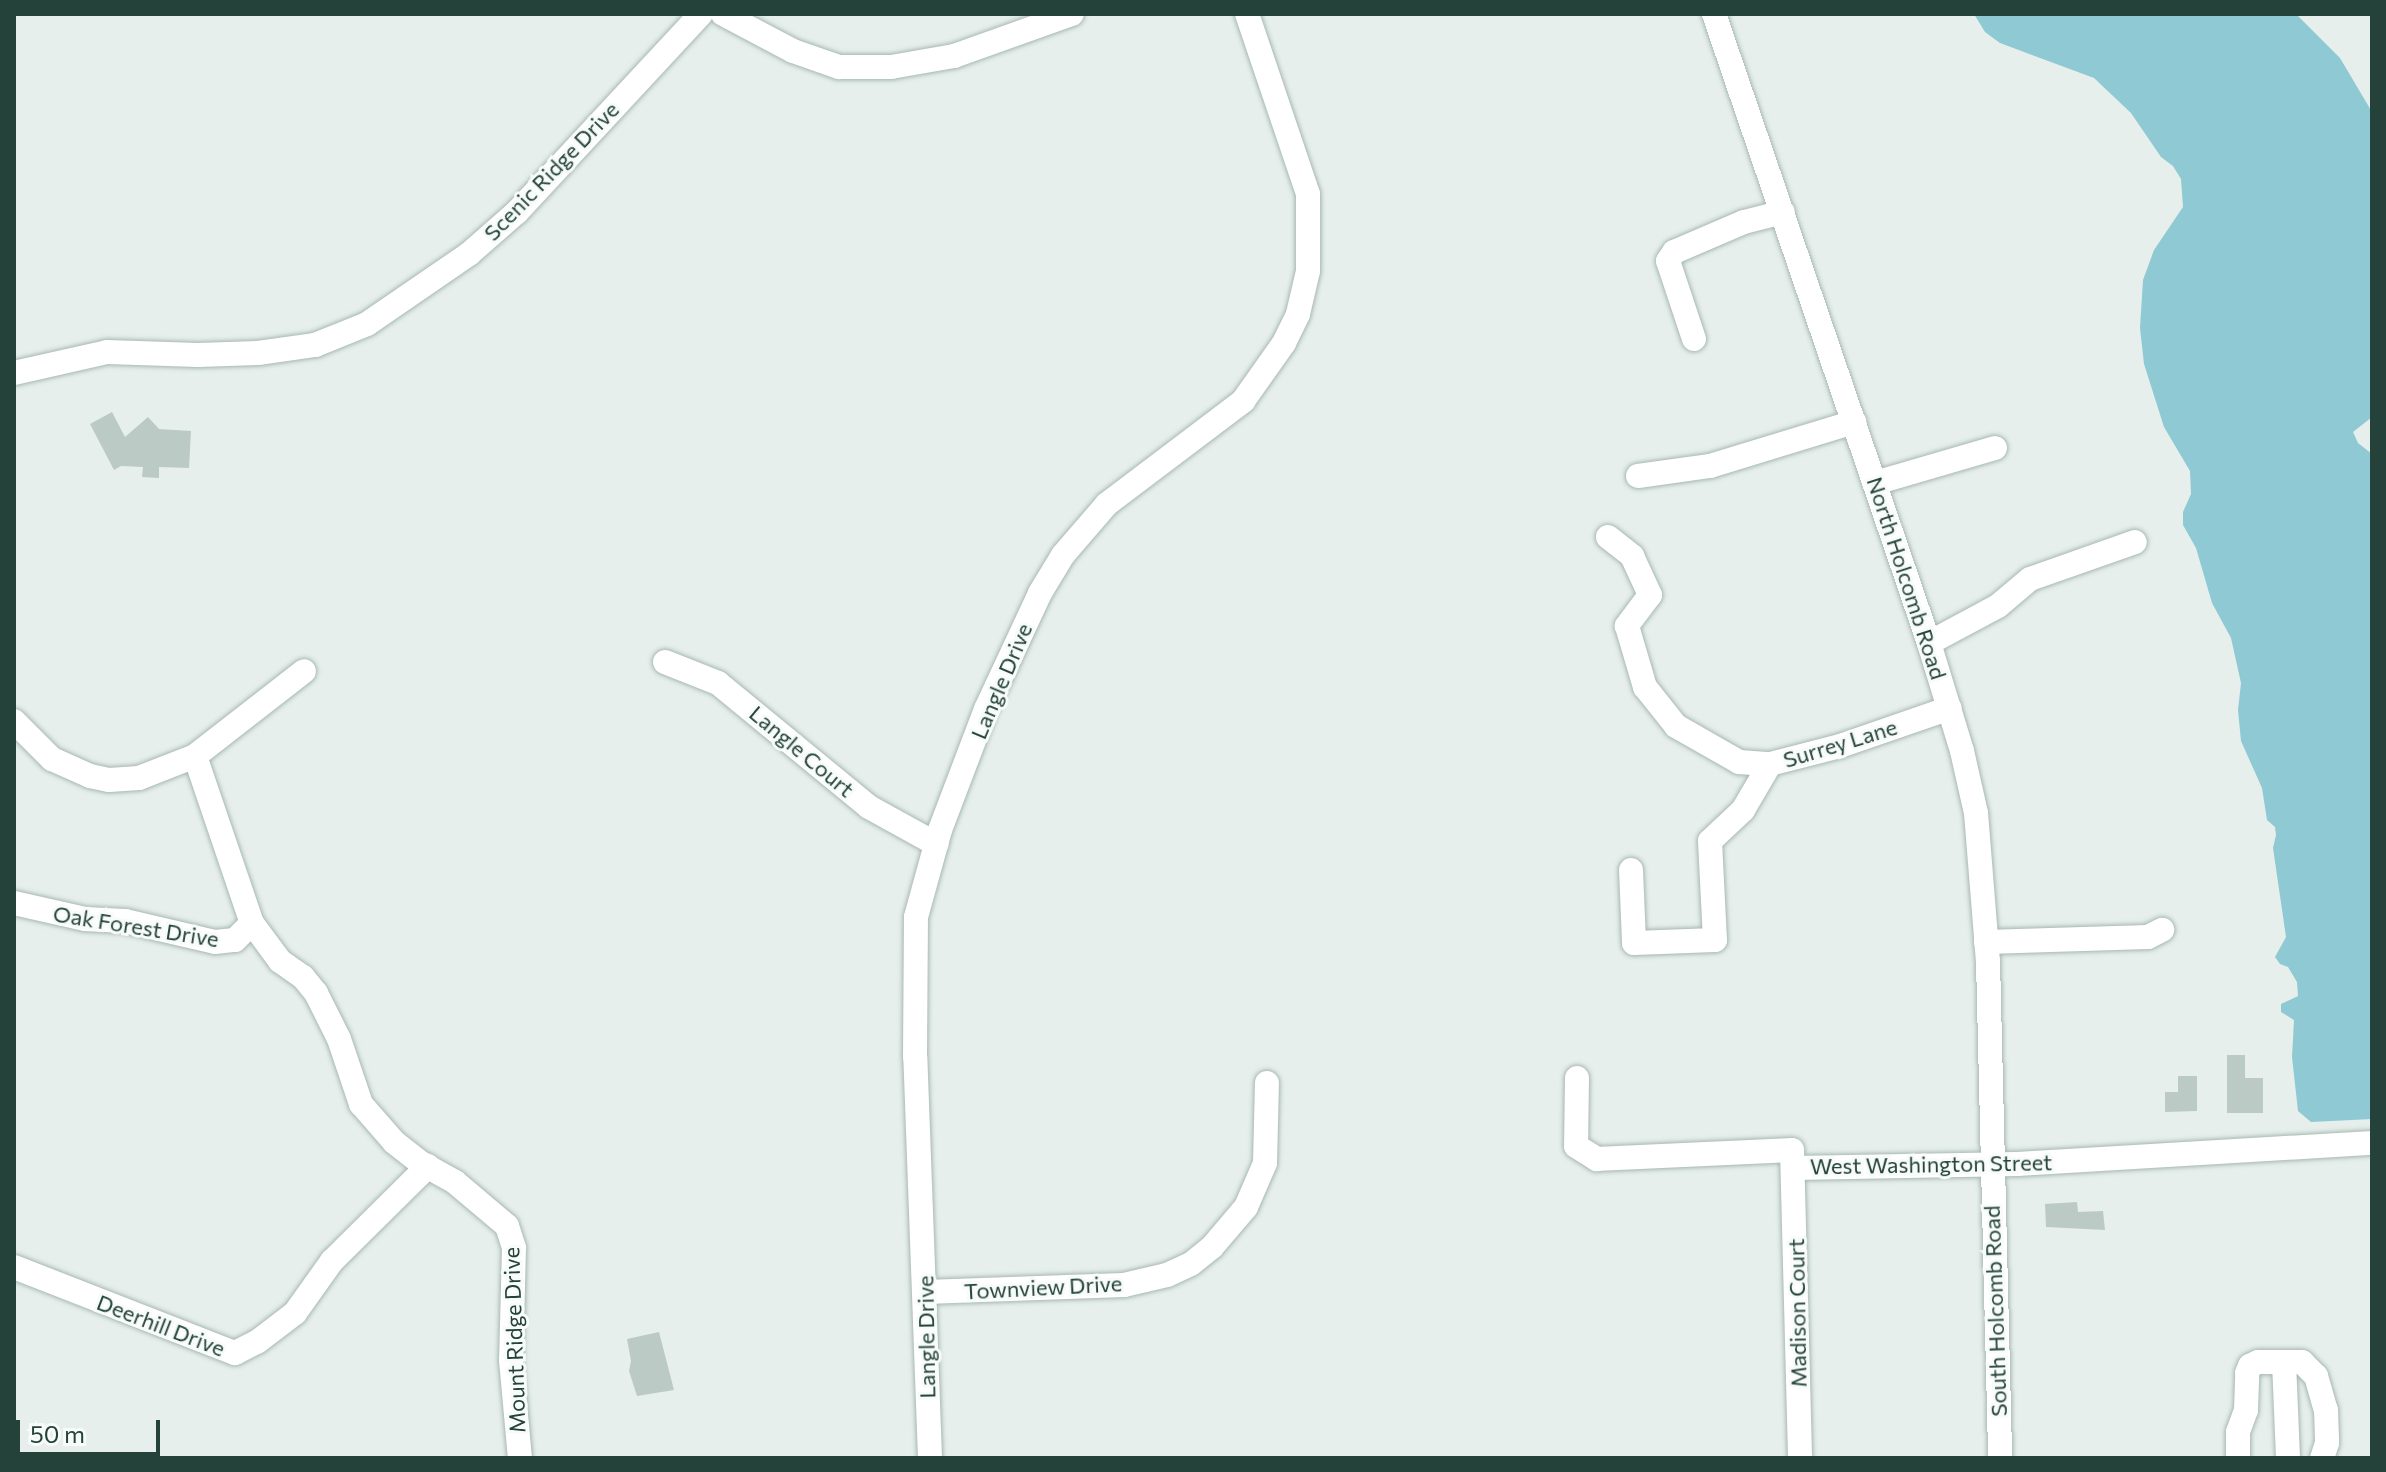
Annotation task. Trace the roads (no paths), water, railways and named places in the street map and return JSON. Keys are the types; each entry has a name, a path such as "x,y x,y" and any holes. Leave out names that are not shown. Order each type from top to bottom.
{"street":[{"name":"Scenic Ridge Drive","path":"14,373 107,352 258,353 315,345 367,324 469,254 517,212 701,14"},
{"path":"723,14 793,51 839,67 878,67 954,56 1072,14"},
{"name":"Langle Drive","path":"930,1458 913,959 916,917 936,844 986,709 1040,593 1063,555 1107,504 1243,401 1284,343 1298,314 1308,271 1308,194 1247,14"},
{"name":"North Holcomb Road","path":"1714,14 1929,643 1950,708 1976,813 1986,942 1991,1163"},
{"path":"1694,339 1668,261 1674,252 1744,222 1783,212"},
{"path":"1638,476 1710,466 1854,422"},
{"path":"1875,483 1995,448"},
{"name":"Surrey Lane","path":"1608,537 1632,556 1650,595 1627,626 1645,687 1676,726 1739,762 1770,764 1840,746 1950,708"},
{"path":"1929,643 1998,606 2030,579 2135,542"},
{"name":"Langle Court","path":"665,662 718,683 869,807 936,844"},
{"path":"14,721 52,759 90,776 109,780 139,778 195,756 304,671"},
{"path":"195,756 252,923"},
{"path":"1631,870 1634,943 1715,940 1710,841 1743,810 1770,764"},
{"name":"Oak Forest Drive","path":"14,903 85,919 125,921 215,942 235,940 252,923 280,961 303,977 316,993 339,1039 361,1104 386,1132 428,1166"},
{"path":"1986,942 2148,937 2162,930"},
{"name":"West Washington Street","path":"1577,1078 1576,1146 1597,1159 1792,1150 1794,1168 1991,1163 2372,1143"},
{"name":"Townview Drive","path":"925,1292 1124,1285 1167,1275 1191,1264 1212,1247 1246,1207 1265,1163 1267,1083"},
{"name":"South Holcomb Road","path":"1991,1163 2000,1458"},
{"name":"Deerhill Drive","path":"14,1267 235,1353 257,1342 295,1313 332,1261 428,1166"},
{"name":"Mount Ridge Drive","path":"428,1166 491,1210 507,1226 511,1237 515,1273 511,1360 520,1458"},
{"name":"Madison Court","path":"1794,1168 1800,1458"},
{"path":"2238,1458 2238,1432 2246,1410 2247,1373 2250,1366 2258,1362 2302,1362 2316,1376 2328,1430 2322,1458"},
{"path":"2284,1362 2288,1458"}],"water":[{"path":"1974,14 2296,14 2340,58 2372,112 2372,417 2353,432 2358,443 2372,454 2372,1119 2311,1122 2298,1111 2292,1057 2294,1020 2281,1012 2281,1004 2298,996 2297,982 2288,967 2280,964 2275,957 2286,937 2273,848 2275,827 2267,820 2262,788 2241,741 2238,710 2241,683 2231,638 2212,603 2196,548 2183,525 2183,512 2191,494 2190,471 2164,427 2144,364 2140,328 2143,280 2154,250 2183,207 2181,179 2173,166 2161,157 2131,113 2094,78 2000,43 1985,32"}]}
